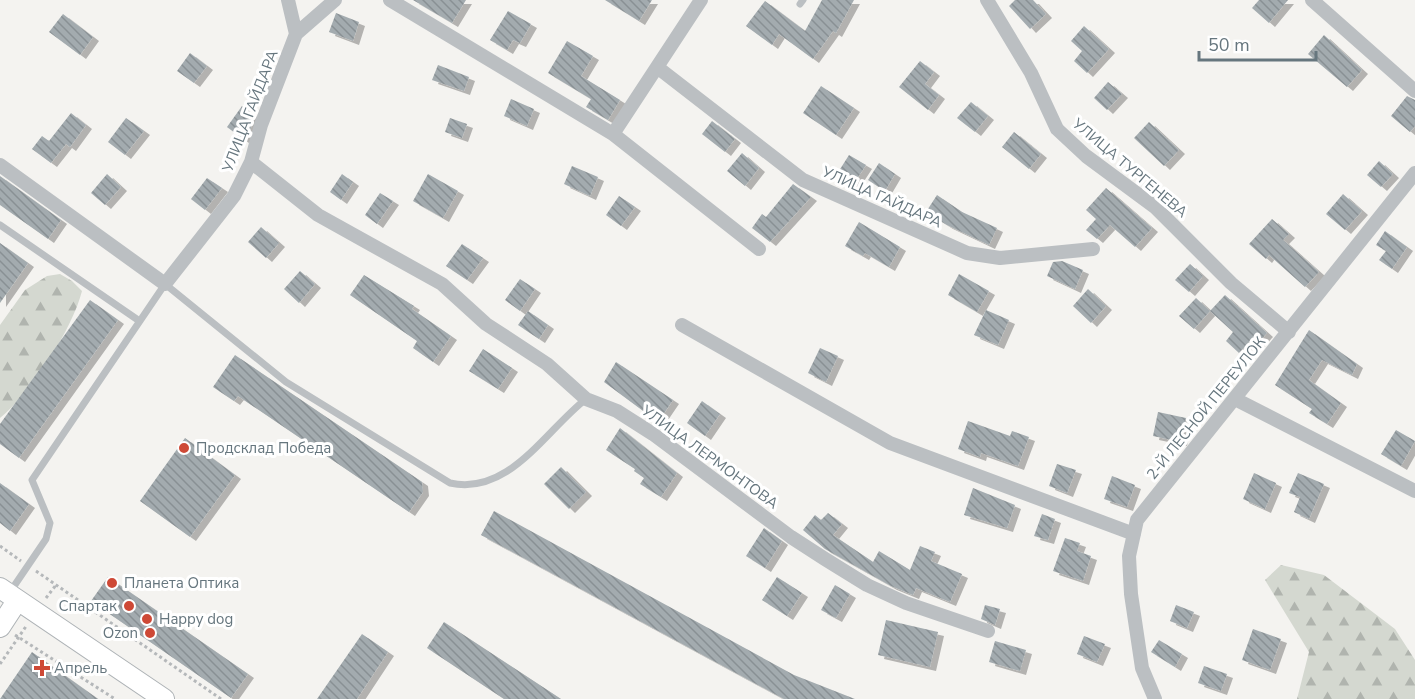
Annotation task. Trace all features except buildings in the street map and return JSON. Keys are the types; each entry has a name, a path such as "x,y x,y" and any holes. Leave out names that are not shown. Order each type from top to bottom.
{"main road":[{"path":"1,626 9,595 164,699"}],"street":[{"path":"288,0 296,34"},
{"name":"УЛИЦА ГАЙДАРА","path":"165,284 234,196 251,162 261,125 296,34 335,0"},
{"path":"390,0 613,134 759,249"},
{"path":"613,134 700,0"},
{"name":"УЛИЦА ТУРГЕНЕВА","path":"987,0 1031,73 1057,129 1086,156 1155,207 1231,283 1289,332"},
{"path":"1312,0 1415,91"},
{"name":"УЛИЦА ГАЙДАРА","path":"657,67 803,180 967,253 1000,258 1093,249"},
{"name":"УЛИЦА ЛЕРМОНТОВА","path":"251,162 318,215 442,284 486,324 547,364 586,399 617,411 653,434 791,537 867,585 906,603 988,631"},
{"path":"0,165 165,284"},
{"name":"2-Й ЛЕСНОЙ ПЕРЕУЛОК","path":"1155,699 1142,668 1131,594 1129,556 1137,520 1415,173"},
{"path":"682,325 890,443 1134,534"},
{"path":"1235,399 1415,491"}],"lane":[{"path":"0,225 138,320"},
{"path":"9,595 46,539 50,523 32,480 138,320 165,284 286,382 450,483 467,487 486,483 504,473 537,447 571,411 586,399"}],"path":[{"path":"0,546 220,699"},
{"path":"1,626 115,699"}],"green space":[{"path":"60,274 82,291 77,307 49,360 24,393 0,418 0,325 25,290 47,276"},
{"path":"1281,565 1324,575 1395,629 1415,660 1415,699 1297,699 1309,652 1265,580"}],"place":[{"name":"Продсклад Победа","path":"184,448"},
{"name":"Планета Оптика","path":"112,583"},
{"name":"Спартак","path":"129,606"},
{"name":"Happy dog","path":"147,619"},
{"name":"Ozon","path":"150,633"},
{"name":"Апрель","path":"42,668"}]}
